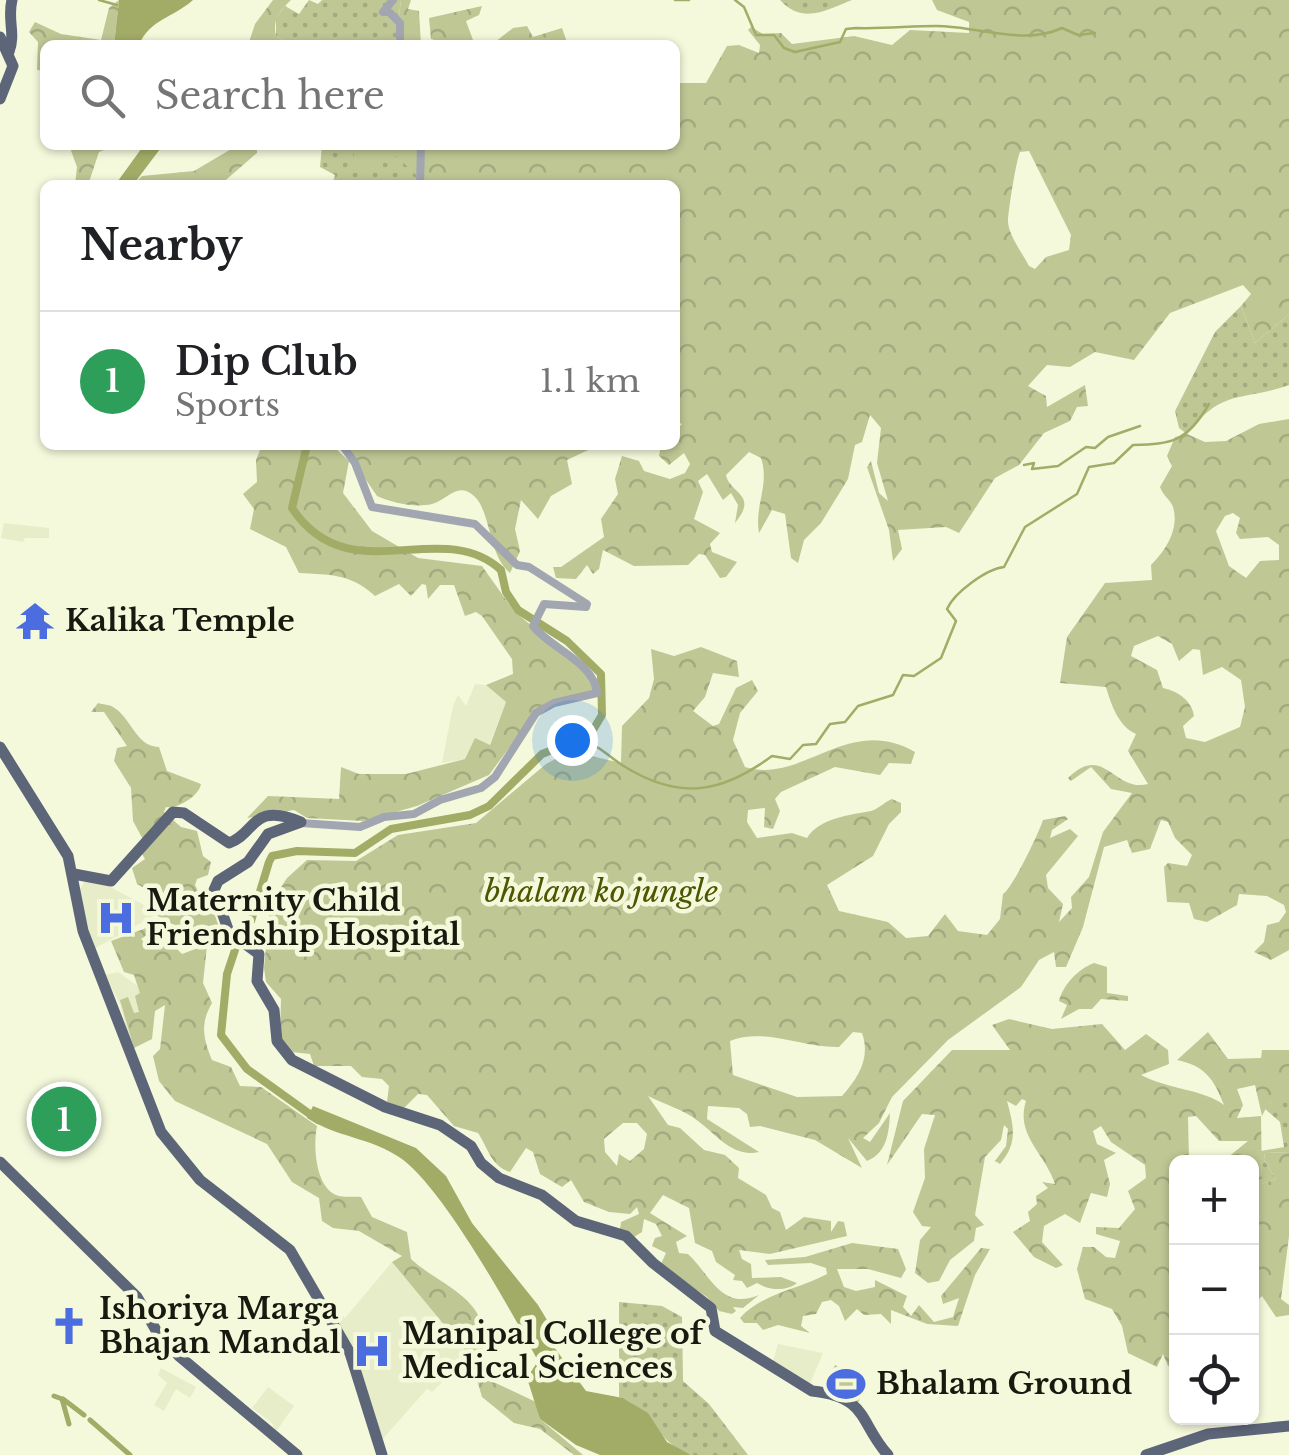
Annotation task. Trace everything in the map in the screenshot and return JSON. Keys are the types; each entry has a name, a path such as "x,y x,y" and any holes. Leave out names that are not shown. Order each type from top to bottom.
{"main road":[{"path":"0,99 10,80 9,52 14,41 8,12 12,0"},
{"path":"0,37 9,52"},
{"path":"0,747 64,848 74,874 83,931 160,1132 200,1180 290,1250 350,1353 382,1455"},
{"path":"74,874 111,880 170,813 184,813 229,843 260,818 284,816 301,823"},
{"path":"301,823 273,830 248,862 216,884 218,911 236,940 258,953 257,981 274,1010 277,1040 292,1060 385,1107 440,1125 470,1146 481,1164 499,1178 542,1195 576,1221 626,1236 652,1264 712,1308 716,1331 812,1391 864,1413 888,1455"},
{"path":"0,1162 137,1297 157,1332 179,1356 297,1455"},
{"path":"1146,1455 1220,1431 1289,1426"}],"street":[{"path":"393,0 382,12 389,12 400,23 400,40"},
{"path":"420,180 421,150"},
{"path":"301,823 360,827 384,816 419,813 440,800 481,788 495,777 536,712 554,703 594,696 594,681 536,631 534,623 551,602 584,608 587,604 528,566 517,565 475,524 372,506 356,463 346,450"}],"shaded area":[{"path":"119,0 193,0 156,24 142,40 115,40"},
{"path":"140,150 159,150 137,180 119,180"},
{"path":"4,523 49,528 49,538 25,538 23,542 1,538"},
{"path":"475,684 486,685 506,702 489,745 465,759 442,763 453,706 458,695 466,706"},
{"name":"Maternity Child Friendship Hospital","path":"87,878 159,913 92,950 79,891"},
{"path":"118,972 139,987 148,1023 130,1044 120,1004 105,975"},
{"path":"313,1106 416,1148 446,1176 472,1223 538,1305 547,1320 549,1340 586,1391 623,1398 648,1413 667,1442 691,1455 600,1455 576,1445 540,1419 527,1378 538,1361 455,1221 399,1157 307,1118"},
{"name":"Manipal College of Medical Sciences","path":"392,1262 470,1356 432,1392 427,1389 381,1441 330,1318 338,1311 345,1318"},
{"path":"778,1344 823,1353 809,1386 772,1364"},
{"path":"161,1368 196,1387 190,1398 176,1389 164,1411 154,1405 167,1383 158,1375"},
{"path":"268,1387 294,1406 275,1433 273,1424 252,1408"}],"green space":[{"path":"119,0 115,40 101,40 109,8"},
{"path":"273,0 291,0 275,25 276,36 284,40 250,40 255,24"},
{"path":"309,0 318,4 322,0 401,0 396,40 284,40 276,36 276,18 285,6 299,14"},
{"path":"401,0 411,0 408,9 419,11 421,40 396,40"},
{"path":"780,0 852,0 806,14"},
{"path":"932,0 1289,0 1289,314 1255,343 1241,306 1251,294 1243,285 1170,313 1134,360 1095,352 1070,367 1047,365 1028,386 1046,396 1047,407 1085,385 1088,406 1077,407 1070,421 1044,433 1019,465 995,478 959,533 946,527 898,530 902,549 893,561 889,530 867,467 871,461 879,493 888,501 877,463 881,428 870,415 862,442 855,445 848,479 821,523 804,540 798,563 791,558 785,514 772,510 759,533 763,468 761,458 749,452 726,475 744,500 735,523 738,505 731,493 723,500 707,474 698,481 703,492 694,519 720,533 710,544 712,552 737,562 726,577 720,578 705,555 699,554 688,565 634,566 603,550 599,569 593,574 587,565 576,579 556,578 553,567 561,567 604,537 601,519 618,494 615,479 622,456 639,461 644,471 670,479 685,473 690,464 684,453 669,465 659,456 660,450 680,450 682,424 680,180 422,180 396,156 387,163 373,158 368,176 363,177 352,166 354,150 680,150 680,83 706,83 727,46 739,45 759,53 760,45 748,30 751,27 763,34 781,33 792,44 854,36 892,45 910,30 969,33 969,22 937,10","holes":["1029,151 1071,235 1069,250 1046,257 1035,269 1029,266 1014,239 1008,222 1020,152"]},
{"path":"482,6 479,15 466,21 473,40 431,39 429,18"},
{"path":"35,22 61,34 101,40 40,40 40,70 37,70 38,42 29,32"},
{"path":"527,26 533,37 562,28 566,40 498,40 513,28"},
{"path":"71,150 104,150 99,152 90,180 76,180 77,167"},
{"path":"230,150 257,150 226,180 138,180 142,176 194,171"},
{"path":"322,150 403,150 417,180 334,180 335,175 320,167"},
{"path":"1241,306 1255,343 1289,314 1289,385 1223,402 1187,434 1179,428 1175,411 1215,332"},
{"name":"bhalam ko jungle","path":"1289,419 1289,950 1271,960 1254,952 1264,942 1267,925 1279,922 1286,912 1284,905 1267,896 1239,894 1237,905 1207,922 1194,919 1189,903 1167,902 1164,867 1168,863 1187,866 1192,855 1175,838 1168,822 1161,820 1150,849 1132,853 1127,840 1104,847 1083,927 1066,967 1056,967 1054,952 1039,960 1021,987 948,1040 892,1097 879,1123 863,1138 870,1142 890,1113 886,1142 874,1157 867,1161 848,1138 862,1168 815,1140 750,1127 747,1114 739,1108 708,1106 707,1119 759,1152 741,1152 692,1117 648,1096 668,1125 680,1128 704,1150 725,1155 739,1168 738,1178 766,1195 772,1208 780,1212 786,1230 804,1217 831,1221 831,1232 838,1221 844,1222 847,1236 770,1254 739,1250 742,1259 751,1264 752,1278 781,1277 797,1283 793,1286 777,1289 757,1283 747,1288 742,1281 733,1280 735,1275 716,1262 712,1251 695,1243 689,1208 663,1195 650,1213 687,1236 676,1242 679,1253 688,1254 726,1295 746,1299 759,1295 743,1308 733,1307 736,1311 732,1314 719,1311 707,1297 660,1266 666,1253 652,1246 655,1238 662,1236 656,1224 644,1219 642,1232 634,1237 620,1231 621,1222 639,1214 637,1207 630,1214 609,1212 584,1202 571,1180 562,1187 540,1174 533,1152 526,1148 510,1172 494,1161 478,1133 454,1126 427,1095 418,1094 404,1108 387,1102 389,1086 382,1079 362,1077 351,1066 314,1066 310,1054 291,1052 280,1038 281,999 266,982 264,968 270,904 287,878 307,860 356,861 398,835 476,823 546,764 570,751 621,763 622,726 649,698 654,679 651,649 674,656 701,647 737,661 739,677 713,673 705,697 693,711 713,726 719,724 736,688 752,680 758,691 740,713 733,740 745,767 786,767 868,740 891,742 915,752 911,764 889,763 880,775 835,767 781,792 775,799 780,811 773,829 764,827 765,808 748,810 747,822 757,838 792,833 807,838 819,826 836,819 871,811 892,799 901,803 901,812 889,824 873,856 827,885 839,911 888,922 906,938 928,936 945,914 958,931 987,935 1000,919 1003,894 1019,872 1043,820 1065,816 1068,819 1052,830 1050,838 1070,829 1078,836 1046,875 1048,888 1063,904 1059,922 1072,908 1071,897 1089,877 1103,832 1132,793 1111,789 1091,767 1071,781 1068,778 1091,765 1100,766 1126,782 1148,784 1128,751 1136,734 1120,720 1106,687 1060,683 1067,637 1105,583 1152,580 1151,565 1173,532 1173,507 1160,487 1172,466 1167,456 1175,437 1187,434 1205,442 1226,441 1259,424","holes":["1233,513 1240,518 1236,533 1240,539 1268,537 1279,545 1279,560 1260,561 1246,578 1229,566 1216,531 1225,516","1158,636 1172,644 1179,661 1193,649 1200,650 1203,675 1222,667 1241,680 1245,707 1240,727 1205,742 1186,738 1183,726 1194,716 1190,706 1179,694 1163,688 1157,670 1131,656 1134,646","853,1032 862,1033 865,1051 861,1067 842,1096 797,1097 733,1075 730,1041 743,1037 839,1047","623,1123 637,1123 647,1134 644,1149 630,1161 619,1154 617,1166 605,1152 604,1139"]},
{"path":"260,450 337,450 349,461 343,493 372,531 418,558 482,566 514,611 582,668 595,692 557,701 523,729 489,775 417,806 363,821 307,818 294,810 247,818 268,796 339,799 341,767 359,774 406,774 465,759 475,738 490,745 506,702 486,685 513,674 512,659 482,616 476,612 465,616 454,585 440,585 428,599 426,585 422,584 411,596 399,584 375,596 348,579 299,573 286,547 250,529 254,509 243,494 257,482 256,460"},
{"path":"345,450 588,450 567,460 572,484 551,496 538,519 521,500 515,529 520,551 510,573 497,555 480,503 468,492 457,491 432,504 418,505 377,496"},
{"path":"98,703 113,707 144,742 159,747 167,771 201,784 192,797 166,807 164,812 181,827 197,831 203,856 211,862 208,875 197,879 195,885 203,902 213,910 225,944 207,946 203,983 212,1003 204,1030 212,1060 231,1067 240,1086 261,1087 317,1126 317,1164 329,1190 339,1196 361,1197 372,1217 407,1232 411,1259 458,1293 479,1317 487,1379 536,1402 540,1419 583,1455 574,1455 540,1429 514,1423 482,1397 470,1356 392,1262 402,1256 359,1231 333,1228 322,1221 319,1198 292,1182 267,1144 175,1101 159,1081 153,1056 160,1049 165,1005 155,1011 152,1039 134,1048 120,1000 128,997 134,1013 139,1012 135,996 140,993 134,975 124,972 111,941 149,927 155,929 141,939 145,943 164,936 182,954 203,946 187,931 158,916 147,900 146,889 137,884 132,868 145,859 142,854 147,847 133,821 131,788 114,761 117,748 127,746 104,712 91,712"},
{"path":"1094,963 1107,967 1107,993 1128,996 1128,1001 1101,999 1092,1009 1079,1009 1061,1019 1067,1005 1059,1001 1064,989 1077,973"},
{"path":"1009,1019 1052,1029 1102,1024 1125,1050 1146,1034 1168,1050 1169,1064 1141,1075 1224,1105 1208,1075 1177,1060 1208,1032 1228,1059 1261,1058 1262,1050 1289,1050 1289,1087 1276,1104 1269,1102 1262,1116 1255,1085 1237,1089 1243,1105 1237,1118 1261,1116 1262,1184 1276,1179 1264,1160 1265,1153 1289,1152 1289,1236 1281,1299 1289,1305 1289,1315 1276,1317 1262,1296 1259,1299 1259,1155 1231,1155 1248,1141 1219,1141 1196,1116 1188,1117 1189,1155 1169,1155 1169,1366 1163,1354 1157,1367 1128,1353 1122,1326 1112,1309 1085,1299 1077,1269 1083,1247 1094,1247 1106,1257 1115,1258 1120,1241 1096,1234 1096,1227 1119,1228 1135,1209 1128,1191 1146,1178 1145,1165 1111,1142 1101,1126 1093,1131 1097,1144 1116,1153 1104,1160 1110,1184 1107,1197 1091,1193 1080,1223 1065,1214 1044,1226 1042,1242 1063,1265 1056,1268 1034,1257 1013,1232 1030,1221 1028,1212 1037,1204 1036,1196 1048,1188 1042,1182 1055,1184 1024,1124 1026,1101 1022,1099 1016,1106 1007,1101 1013,1134 1006,1156 1000,1164 995,1161 1006,1146 1008,1129 1004,1125 1001,1140 985,1157 975,1215 984,1225 976,1228 974,1241 950,1260 939,1281 928,1283 915,1273 920,1240 931,1227 922,1226 913,1212 925,1178 924,1149 935,1115 922,1114 887,1165 903,1101 952,1050 1010,1050 992,1025"},
{"path":"1289,1086 1289,1152 1265,1153 1264,1160 1276,1179 1262,1184 1261,1151 1284,1147 1280,1122 1265,1109 1269,1102 1276,1103"},
{"path":"852,1243 898,1249 906,1269 901,1278 868,1269 837,1269 844,1287 856,1291 875,1287 875,1280 907,1296 903,1307 911,1316 919,1305 934,1322 953,1317 959,1298 943,1304 941,1296 981,1248 990,1249 975,1275 958,1326 927,1324 891,1310 891,1324 881,1314 864,1315 857,1309 845,1321 839,1306 831,1300 822,1302 816,1314 803,1316 801,1326 810,1333 778,1325 763,1330 757,1323 744,1323 740,1318 769,1297 827,1274 826,1268 811,1263 768,1265 765,1260 805,1257"},
{"path":"619,1302 662,1306 682,1317 683,1381 709,1404 748,1455 692,1455 681,1451 640,1410 619,1397"},
{"name":"Bhalam Ground","path":"835,1365 868,1380 858,1403 825,1388"}],"waterway":[{"path":"99,0 117,5"},
{"path":"675,0 689,0"},
{"path":"735,0 744,7 756,35 774,35 784,48 795,52 840,42 846,29 856,28 936,26 1016,35 1062,28 1078,35 1095,33"},
{"path":"581,741 647,778 684,788 702,788 736,778 772,756 790,759 803,745 816,744 830,724 845,722 858,706 893,695 903,675 914,676 941,658 956,621 947,609 951,603 980,577 1004,567 1025,527 1077,494 1089,467 1114,463 1133,445 1177,438 1193,426 1209,404"},
{"path":"1024,465 1034,463 1032,469 1058,466 1086,447 1095,448 1108,437 1140,426"},
{"path":"306,450 292,508 315,533 340,546 367,551 451,549 477,555 501,570 506,592 518,610 567,641 601,674 602,715 590,735 542,754 489,806 470,815 391,829 355,853 297,851 272,856 251,921 238,941 227,974 221,1035 247,1069 318,1120"},
{"path":"54,1396 62,1399 69,1424"},
{"path":"63,1399 84,1415"},
{"path":"90,1420 130,1455"}],"place":[{"name":"Kalika Temple","path":"35,621"},
{"name":"Maternity Child Friendship Hospital","path":"116,918"},
{"name":"Dip Club","path":"64,1119"},
{"name":"Ishoriya Marga Bhajan Mandal","path":"69,1326"},
{"name":"Manipal College of Medical Sciences","path":"372,1351"},
{"name":"Bhalam Ground","path":"846,1384"}]}
